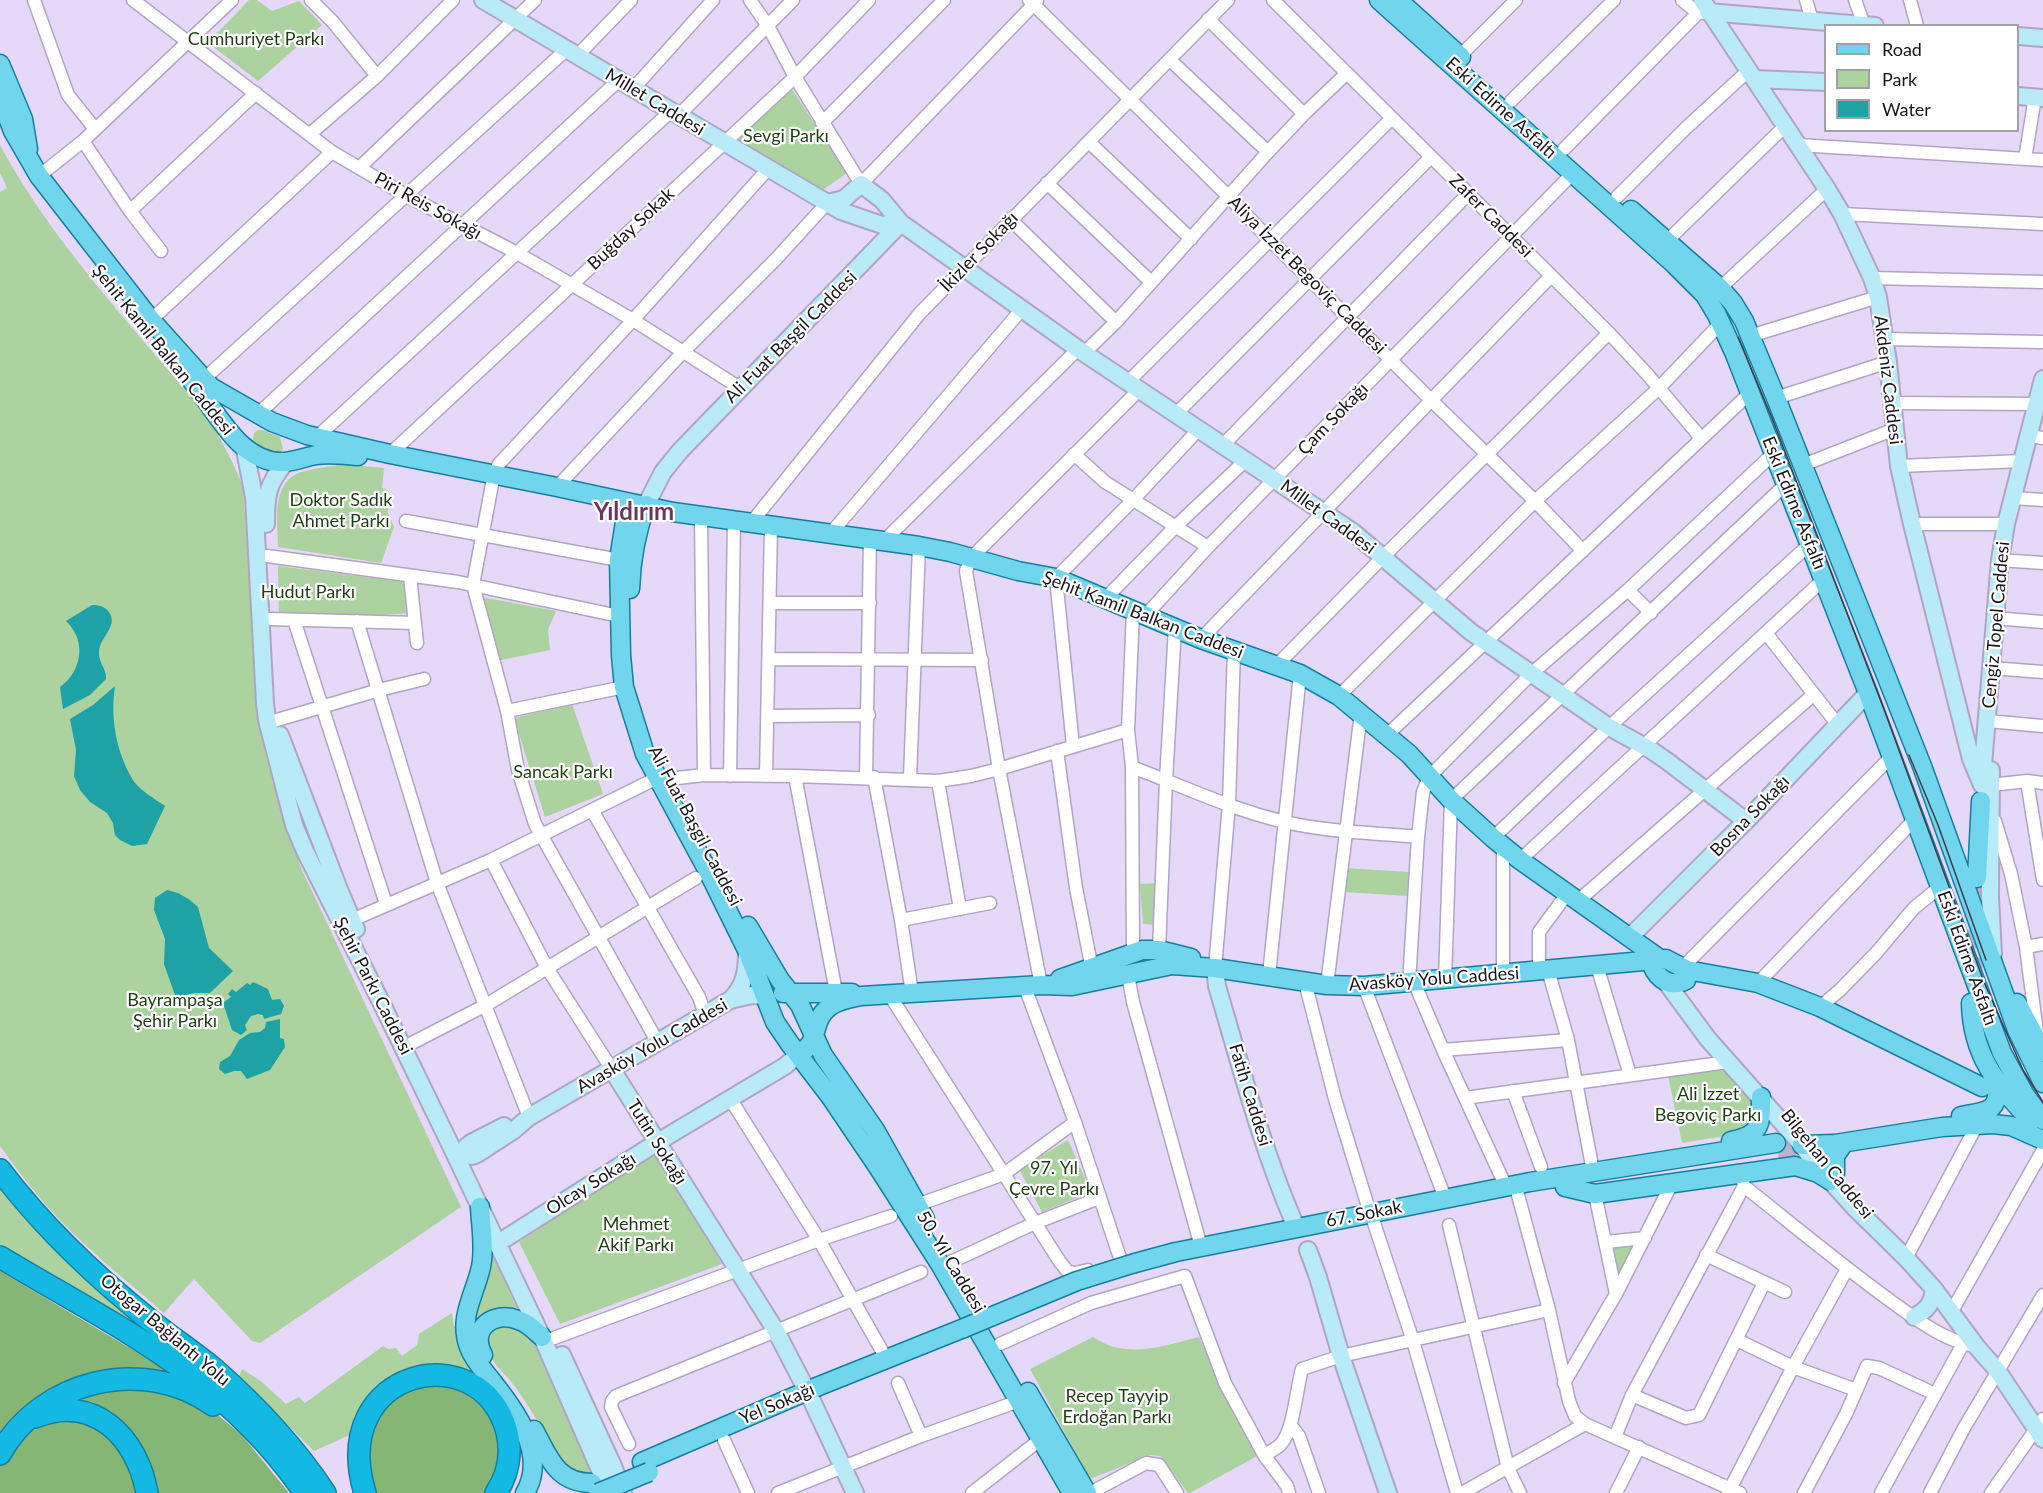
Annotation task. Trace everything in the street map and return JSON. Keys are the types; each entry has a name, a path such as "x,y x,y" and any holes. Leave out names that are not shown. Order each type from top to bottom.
{"highway":[{"name":"Otogar Bağlantı Yolu","path":"0,1170 21,1198 69,1249 150,1320 211,1367 250,1402 298,1455 325,1493"},
{"name":"Otogar Bağlantı Yolu","path":"0,1257 99,1313 187,1371 233,1408 288,1470 304,1493"},
{"path":"365,1493 359,1460 361,1434 366,1418 383,1394 411,1378 426,1375 456,1378 470,1384 488,1398 500,1414 510,1452 506,1474 496,1493"},
{"path":"0,1454 31,1415 63,1394 93,1383 127,1379 165,1383 189,1391 231,1420 273,1460 288,1470"},
{"path":"21,1425 47,1412 80,1411 110,1425 122,1435 138,1459 147,1493"}],"main road":[{"name":"Millet Caddesi","path":"483,0 827,203 851,215 882,225 901,223"},
{"name":"Eski Edirne Asfaltı","path":"1379,0 1566,162 1698,287 1712,306 1750,393 1824,579 2002,1053 2025,1095 2043,1120"},
{"name":"Eski Edirne Asfaltı","path":"1406,2 1460,56 1511,101 1566,162 1617,197 1720,288 1741,316 1803,465 1922,766 2024,1046 2043,1083"},
{"path":"1703,8 1854,24"},
{"name":"Akdeniz Caddesi","path":"1703,8 1786,125 1827,189 1842,214 1872,278 1878,297 1885,339 1899,466 1971,759 1986,794"},
{"path":"2019,36 2043,38"},
{"path":"0,64 7,96"},
{"path":"1751,75 1824,82"},
{"path":"0,76 7,96"},
{"name":"Şehit Kamil Balkan Caddesi","path":"7,96 27,135 29,160 39,176 151,320 203,380 220,394 272,422 317,437 390,454 673,512 920,546 1018,571 1056,578 1201,639 1300,674 1340,696 1387,735 1451,800 1498,842 1657,960"},
{"path":"2019,96 2039,97"},
{"name":"Şehit Kamil Balkan Caddesi","path":"0,128 38,195 137,318 193,382 232,436 245,450 262,458 286,462 318,455 390,454"},
{"name":"Millet Caddesi","path":"856,189 882,200 901,223 1081,351 1353,532 1487,643 1609,727 1651,750 1746,822"},
{"path":"827,203 844,199 856,189"},
{"path":"851,215 850,201 856,189"},
{"path":"875,223 877,241 875,252"},
{"name":"Ali Fuat Başgil Caddesi","path":"764,996 747,950 663,778 646,732 634,681 625,522 638,504 652,474 680,451 901,223"},
{"path":"1721,323 1736,321 1741,316"},
{"name":"Cengiz Topel Caddesi","path":"1994,967 1986,794 1990,750 1987,726 1994,618 2006,524 2022,461 2036,437 2037,404 2043,379"},
{"path":"245,450 244,437 249,428 254,424 272,422 293,451 286,462"},
{"name":"Şehir Parkı Caddesi","path":"245,450 254,497 270,619 277,720 286,753 352,920 411,1043 480,1207 613,1466 623,1493"},
{"name":"Şehir Parkı Caddesi","path":"286,462 274,476 267,491 262,556 265,703 294,825 305,851 460,1156 506,1238 610,1493"},
{"path":"626,559 651,526 659,518 673,512"},
{"name":"Ali Fuat Başgil Caddesi","path":"626,559 619,616 624,687 645,754 663,778 759,947 780,980 800,1005 814,1033"},
{"name":"Bosna Sokağı","path":"1630,938 1746,822 1868,693"},
{"path":"1977,878 1986,794"},
{"path":"730,1000 744,981 747,950"},
{"path":"1137,972 1147,960 1140,952"},
{"name":"Avasköy Yolu Caddesi","path":"1033,986 1140,952 1202,961 1215,968"},
{"path":"1685,972 1676,984 1666,982 1655,972 1652,965 1657,960 1673,961 1685,972 1758,983 1820,1006 1989,1084 2043,1132"},
{"name":"Avasköy Yolu Caddesi","path":"799,1054 808,1049 822,1014 830,1006 861,996 1033,986 1072,986 1172,965 1215,968 1327,985 1364,986 1657,960"},
{"path":"1994,967 2010,990 2041,1049"},
{"name":"Fatih Caddesi","path":"1215,968 1217,986 1248,1090 1277,1180 1293,1220"},
{"name":"Bilgehan Caddesi","path":"1685,972 1687,990 1692,1003 1866,1220 1906,1258 1952,1311 1970,1345 1997,1370 2040,1429"},
{"name":"Bilgehan Caddesi","path":"1666,982 1691,1018 1728,1062 1806,1144"},
{"name":"Avasköy Yolu Caddesi","path":"460,1156 477,1154 514,1130 529,1117 730,1000 752,995 790,993 889,994"},
{"name":"50. Yıl Caddesi","path":"764,996 775,1022 830,1096 878,1167 950,1281 1072,1493"},
{"path":"1806,1144 1844,1143 1920,1130 1977,1119 1994,1108 1998,1097 1989,1084 1978,1048 1971,1003"},
{"name":"50. Yıl Caddesi","path":"814,1033 823,1055 875,1131 1089,1493"},
{"name":"Olcay Sokağı","path":"506,1238 656,1143 793,1062 799,1054"},
{"name":"Tutin Sokağı","path":"611,1068 776,1331 855,1493"},
{"path":"1593,1171 1600,1160 1729,1141 1751,1135 1760,1125 1761,1097"},
{"path":"1806,1144 1824,1137 1977,1119 2011,1126 2043,1140"},
{"path":"1565,1187 1595,1194 1742,1180 1795,1166 1833,1177 1835,1156 1844,1143"},
{"name":"67. Sokak","path":"966,1333 1077,1281 1176,1252 1512,1191 1593,1171 1777,1148 1565,1187 1512,1191"},
{"path":"480,1207 483,1245 481,1265 467,1307 466,1332 474,1359 506,1400 527,1437 534,1467 525,1493"},
{"path":"1308,1250 1318,1276 1341,1356 1388,1493"},
{"path":"1914,1317 1925,1312 1932,1302 1934,1289"},
{"path":"548,1338 519,1320 506,1317 496,1318 484,1325 478,1341 484,1357 512,1392 555,1467 569,1479 595,1488"},
{"name":"Yel Sokağı","path":"568,1493 595,1488 809,1396 966,1333"},
{"name":"Yel Sokağı","path":"646,1467 724,1440 809,1396"}],"street":[{"path":"34,0 68,95 95,129"},
{"name":"Piri Reis Sokağı","path":"132,0 332,152 407,196 517,253 633,320 740,388"},
{"path":"39,176 83,141 232,0"},
{"path":"310,0 333,22 377,76"},
{"path":"310,134 377,76 453,0"},
{"path":"359,168 536,0"},
{"path":"203,380 407,196 631,0"},
{"path":"272,422 462,226 626,85 713,0"},
{"path":"750,0 768,26 856,189 1033,2"},
{"path":"317,437 517,253 674,114 793,0"},
{"name":"Buğday Sokak","path":"390,454 795,77 869,0"},
{"path":"822,123 944,0"},
{"name":"İkizler Sokağı","path":"742,522 920,313 1228,0"},
{"name":"Zafer Caddesi","path":"1274,0 1609,333 1701,438"},
{"path":"1460,56 1516,0"},
{"path":"1511,101 1614,0"},
{"path":"1682,0 1703,8"},
{"path":"1806,0 1812,20"},
{"path":"1856,0 1864,24"},
{"path":"1910,0 1916,24"},
{"name":"Aliya İzzet Begoviç Caddesi","path":"1033,2 1583,551"},
{"name":"Çam Sokağı","path":"1139,613 1208,548 1511,236 1566,162 1703,8"},
{"path":"1208,19 1304,114"},
{"path":"1170,60 1268,152"},
{"path":"912,993 901,920 870,777 868,715 870,603 878,539 1081,351 1116,322 1268,152 1346,74"},
{"path":"1617,197 1686,128 1751,75"},
{"path":"130,211 256,93"},
{"path":"2025,159 2039,97"},
{"path":"1131,1266 1100,1198 1033,986 966,571 970,558 1074,454 1270,240 1392,118"},
{"path":"1667,241 1786,125"},
{"path":"83,141 130,211 161,251"},
{"path":"1089,142 1191,239"},
{"path":"1798,145 2043,160"},
{"path":"151,320 332,152"},
{"path":"1176,414 1431,157"},
{"path":"657,1041 535,824 518,770 507,711 473,585 494,474 509,452 633,320 768,169"},
{"path":"1047,183 1151,282"},
{"path":"1720,288 1827,189"},
{"path":"1223,445 1468,194"},
{"path":"557,487 683,352 776,260 827,203"},
{"path":"1842,214 2043,225"},
{"path":"1010,219 1116,322"},
{"path":"1201,639 1551,276"},
{"path":"1872,278 2043,282"},
{"path":"1750,336 1878,297"},
{"path":"831,533 1022,309"},
{"path":"1340,696 1535,501 1658,388 1721,323"},
{"path":"1277,665 1609,333"},
{"path":"1885,339 2043,342"},
{"path":"1776,398 1888,362"},
{"path":"1387,735 1750,393"},
{"path":"1892,403 2037,404"},
{"path":"1073,746 1056,578 1132,501 1198,429"},
{"path":"1803,465 1895,429"},
{"path":"1774,453 1628,590 1531,674 1430,777 1423,792 1418,837 1412,982 1465,1098 1512,1191 1549,1310 1564,1383 1575,1416 1585,1424 1640,1447 1733,1492 1793,1366 1847,1269"},
{"path":"1074,454 1105,482 1132,501 1208,548"},
{"path":"1104,600 1175,527 1246,460"},
{"path":"1899,466 2022,461"},
{"path":"1445,980 1451,800 1786,484"},
{"path":"2013,498 2043,500"},
{"path":"701,516 704,775"},
{"path":"406,521 626,559"},
{"path":"730,776 742,522"},
{"path":"1912,524 2006,524"},
{"path":"766,776 771,526"},
{"path":"1503,975 1498,842 1609,727 1810,544"},
{"path":"910,778 920,546"},
{"path":"262,556 473,585 619,616"},
{"path":"2000,560 2043,563"},
{"path":"410,576 417,643"},
{"path":"1520,860 1824,579"},
{"path":"1628,590 1651,612"},
{"path":"770,603 870,603"},
{"path":"1139,613 1128,730 1132,767 1140,952"},
{"path":"1994,618 2043,622"},
{"path":"270,619 415,623"},
{"path":"294,620 386,904"},
{"path":"357,621 437,883 529,1117"},
{"path":"1140,952 1166,780 1175,627"},
{"path":"1766,633 1838,725"},
{"path":"1215,968 1229,804 1234,650"},
{"path":"769,659 982,660"},
{"path":"1991,668 2043,672"},
{"path":"1269,975 1300,674"},
{"path":"277,720 424,679"},
{"path":"507,711 624,687"},
{"path":"1593,1171 1568,1040 1544,971 1539,932 1572,898 1705,789 1814,695"},
{"path":"1327,985 1361,713"},
{"path":"768,716 868,715"},
{"path":"1987,726 2043,726"},
{"path":"352,920 491,860 663,778 704,775 910,778 938,781 999,769 1128,730"},
{"path":"1058,751 1076,888 1092,969"},
{"path":"1685,972 1891,757"},
{"path":"1132,767 1253,813 1284,822 1346,831 1418,837"},
{"path":"795,776 836,992"},
{"path":"938,781 960,909"},
{"path":"2027,782 2043,880"},
{"path":"2041,1049 2026,947 2011,874 1986,794 2027,782 2043,783"},
{"path":"592,810 699,997 705,1014"},
{"path":"1758,983 1916,819"},
{"name":"Tutin Sokağı","path":"491,860 547,968 611,1068"},
{"path":"411,1043 486,1005 696,878"},
{"path":"1820,1006 1840,990 1877,952 1914,908 1941,886"},
{"path":"901,920 990,903"},
{"path":"2026,947 2043,944"},
{"path":"1597,966 1630,1075"},
{"path":"1137,972 1133,1002 1200,1243"},
{"path":"1305,982 1335,1099 1413,1341 1457,1493"},
{"path":"1364,986 1442,1190"},
{"path":"889,994 1035,1223"},
{"path":"1443,1050 1568,1040"},
{"path":"1465,1098 1728,1062"},
{"path":"1513,1091 1541,1167"},
{"path":"731,1100 819,1240 882,1351"},
{"path":"1906,1258 1977,1119"},
{"path":"917,1205 1004,1174 1075,1122"},
{"path":"1952,1311 2043,1150"},
{"path":"1615,1437 1632,1395 1706,1255 1742,1180 1847,1269 1914,1317 1970,1345 1935,1395 1881,1493"},
{"path":"1564,1383 1616,1294 1671,1185"},
{"path":"1595,1194 1616,1294"},
{"path":"951,1262 1035,1223 1100,1198"},
{"path":"548,1338 891,1216"},
{"name":"67. Sokak","path":"1035,1223 1068,1272 1075,1273 1131,1266 1200,1243 1293,1220"},
{"path":"1449,1225 1508,1468 1520,1493"},
{"path":"1606,1242 1645,1238"},
{"path":"1706,1255 1785,1293"},
{"path":"629,1444 611,1407 616,1396 921,1272"},
{"path":"1000,1344 1091,1303 1185,1276 1225,1383 1264,1455 1288,1490 1275,1493"},
{"path":"1632,1395 1686,1418 1699,1415 1764,1283"},
{"path":"1930,1493 1997,1370 2043,1295"},
{"path":"1264,1455 1280,1445 1292,1427 1294,1403 1302,1369 1341,1356 1549,1310"},
{"path":"1737,1340 1793,1366 1856,1390"},
{"path":"1804,1493 1846,1413 1867,1366 1879,1368 1935,1395"},
{"path":"898,1383 921,1436"},
{"path":"778,1493 921,1436 1019,1401"},
{"path":"1462,1493 1585,1424"},
{"path":"1292,1427 1299,1436 1319,1493"},
{"path":"1990,1493 2040,1429"},
{"path":"972,1493 1041,1439"},
{"path":"724,1440 748,1493"},
{"path":"1616,1493 1640,1447"},
{"path":"1089,1493 1146,1463 1160,1465 1177,1493"}],"green space":[{"name":"Cumhuriyet Parkı","path":"249,0 257,0 272,11 299,1 322,25 258,81 208,43"},
{"name":"Sevgi Parkı","path":"791,88 847,173 820,192 756,153 738,139"},
{"name":"Bayrampaşa Şehir Parkı","path":"0,145 42,214 66,246 196,403 222,443 243,487 259,713 272,780 301,868 461,1207 260,1343 252,1341 194,1279 164,1313 70,1231 20,1174 0,1146 0,192 7,188 0,173"},
{"path":"258,430 280,437 283,449 279,454 274,455 252,444 254,433"},
{"name":"Doktor Sadık Ahmet Parkı","path":"342,464 384,468 382,488 389,491 388,513 394,527 381,563 278,547 278,504 284,485 291,477 301,472"},
{"name":"Hudut Parkı","path":"278,566 404,582 408,584 413,613 365,616 279,613"},
{"path":"481,597 556,611 548,630 550,650 497,661"},
{"name":"Sancak Parkı","path":"572,704 603,794 545,817 514,718"},
{"path":"1345,868 1409,872 1407,896 1344,892"},
{"path":"1158,883 1158,925 1143,924 1140,884"},
{"name":"Ali İzzet Begoviç Parkı","path":"1726,1068 1754,1104 1756,1122 1742,1133 1682,1143 1668,1075"},
{"name":"97. Yıl Çevre Parkı","path":"1068,1140 1091,1192 1042,1212 1019,1169"},
{"name":"Mehmet Akif Parkı","path":"654,1152 722,1264 560,1324 519,1242"},
{"path":"0,1183 176,1353 0,1249"},
{"path":"1640,1242 1618,1284 1611,1245"},
{"path":"489,1253 517,1308 473,1331 472,1310"},
{"path":"452,1313 454,1326 458,1327 471,1363 467,1373 447,1367 428,1366 398,1374 374,1392 364,1405 352,1434 314,1451 239,1377 242,1369 262,1382 286,1404 299,1397 305,1403 383,1346 388,1349 396,1348 402,1356 417,1345 419,1334"},
{"path":"505,1324 528,1333 555,1383 594,1474 567,1469 525,1401 489,1355 486,1340 489,1333"},
{"name":"Recep Tayyip Erdoğan Parkı","path":"1093,1337 1118,1348 1145,1349 1199,1337 1224,1394 1257,1456 1190,1493 1160,1456 1150,1455 1090,1479 1030,1369"}],"shaded area":[{"path":"0,1271 182,1379 105,1375 0,1445"},
{"path":"420,1383 457,1386 492,1415 502,1454 489,1493 373,1493 368,1438 384,1403"},
{"path":"111,1385 186,1394 241,1434 289,1493 154,1493 147,1468 69,1397"},
{"path":"85,1420 114,1437 131,1467 137,1493 0,1493 0,1465 9,1448 20,1435 45,1422"}],"water":[{"path":"92,605 106,608 112,622 99,652 106,679 90,695 63,709 60,687 73,673 79,656 77,638 66,621"},
{"path":"115,686 114,722 122,758 136,784 165,806 147,844 132,846 120,840 115,835 113,823 107,813 90,802 80,790 74,776 76,750 70,719 93,705"},
{"path":"167,890 178,893 198,907 209,948 233,971 210,993 194,993 176,998 164,964 165,939 154,910 155,898"},
{"path":"253,982 268,989 272,1000 280,999 284,1006 281,1014 264,1019 263,1015 251,1016 245,1025 247,1030 241,1035 232,1030 223,1003 231,997 228,994 232,989 236,992 247,983 250,985"},
{"path":"280,1019 280,1038 284,1039 285,1047 270,1070 247,1079 241,1071 225,1074 219,1069 220,1062 230,1056 239,1040 250,1033 260,1032 265,1028 266,1022"}],"tunnel":[{"path":"1973,975 1977,878"},
{"path":"1778,1153 1821,1148"}],"tram line":[{"path":"1738,337 1772,418 1885,712 1984,982 2023,1070 2043,1102"},
{"path":"1909,755 1938,825 1986,960"}],"district":[{"name":"Yıldırım","path":"634,512"}]}
